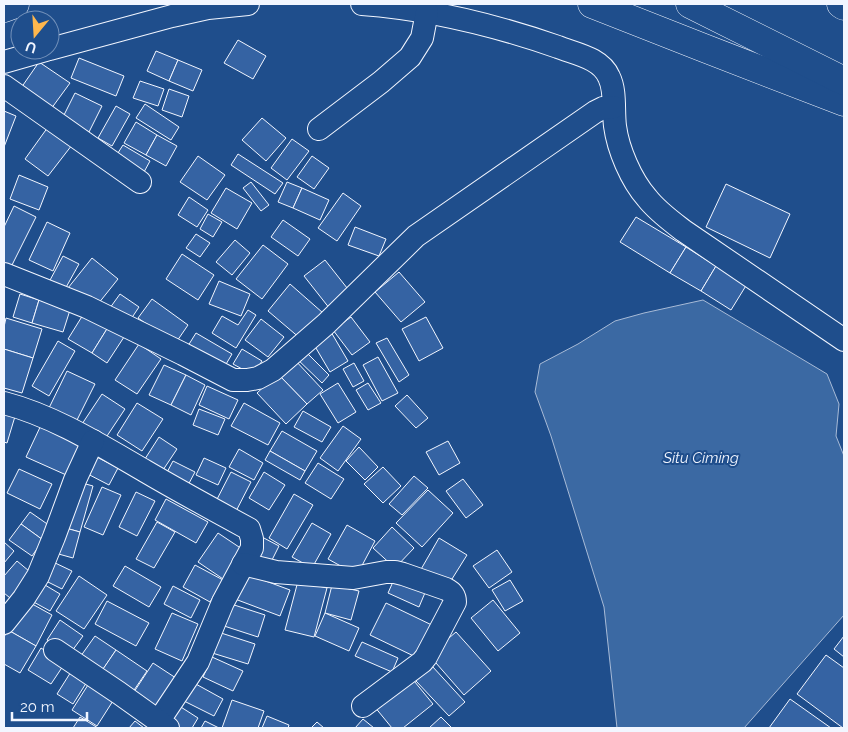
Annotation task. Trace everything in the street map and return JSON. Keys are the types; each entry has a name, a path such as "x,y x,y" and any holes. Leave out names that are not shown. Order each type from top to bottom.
{"highway":[{"path":"4,8 15,4"},
{"path":"592,4 844,102"},
{"path":"690,4 844,81"}],"street":[{"path":"60,46 172,16 208,8 248,4"},
{"path":"362,4 394,6 478,23 524,35 594,60 605,68 610,78 618,142 625,161 646,198 684,231 844,340"},
{"path":"319,129 381,82 410,57 422,38 427,12"},
{"path":"4,86 140,182"},
{"path":"4,274 87,307 232,380 258,378 273,370 326,324 416,236 595,112 603,108 614,107"},
{"path":"4,403 25,408 93,440 249,529 252,539 252,548 223,602 198,662 163,725 120,693 55,650"},
{"path":"4,623 24,598 38,576 64,507 93,440"},
{"path":"243,564 276,572 353,578 395,572 452,592 455,602 426,657 363,706"}],"water":[{"name":"Situ Ciming","path":"703,300 827,374 839,404 836,436 844,456 844,615 744,728 617,728 604,607 551,436 535,392 540,364 578,344 615,321"}],"building":[{"path":"238,40 266,56 253,79 224,63"},
{"path":"156,51 178,60 169,81 147,71"},
{"path":"79,58 124,76 116,96 71,78"},
{"path":"178,60 202,70 193,91 169,81"},
{"path":"39,62 70,83 51,109 21,88"},
{"path":"140,81 164,89 158,106 133,98"},
{"path":"169,89 189,96 182,117 162,110"},
{"path":"75,93 102,106 89,132 62,119"},
{"path":"145,104 179,127 171,140 136,118"},
{"path":"116,106 130,114 112,146 98,138"},
{"path":"4,111 16,116 4,147"},
{"path":"262,118 286,138 266,161 242,140"},
{"path":"136,122 157,135 146,155 124,143"},
{"path":"48,127 72,145 48,176 25,159"},
{"path":"157,135 177,146 166,166 146,155"},
{"path":"292,139 309,151 287,180 271,168"},
{"path":"123,145 150,161 144,172 116,156"},
{"path":"238,154 283,183 275,194 231,165"},
{"path":"198,156 225,175 207,200 180,182"},
{"path":"312,156 329,168 314,189 297,177"},
{"path":"19,175 48,187 39,210 10,199"},
{"path":"251,182 269,205 261,211 243,188"},
{"path":"287,182 302,188 293,208 278,202"},
{"path":"726,184 790,214 770,258 706,227"},
{"path":"226,188 252,203 237,229 211,213"},
{"path":"302,188 329,200 320,220 293,208"},
{"path":"343,193 361,206 337,241 318,228"},
{"path":"189,197 208,210 197,227 178,215"},
{"path":"14,206 36,217 8,273 4,270 4,227"},
{"path":"208,214 222,222 213,237 200,229"},
{"path":"636,217 686,247 670,273 620,242"},
{"path":"283,220 310,239 298,256 271,237"},
{"path":"47,222 70,233 53,271 29,260"},
{"path":"355,227 386,239 379,256 348,245"},
{"path":"196,234 210,243 200,257 186,248"},
{"path":"235,240 250,253 232,275 216,262"},
{"path":"263,245 288,264 262,299 236,279"},
{"path":"686,247 716,266 701,291 670,273"},
{"path":"182,254 214,275 198,300 166,279"},
{"path":"63,256 79,264 64,291 49,282"},
{"path":"92,258 118,279 94,309 68,288"},
{"path":"325,260 351,293 330,309 304,276"},
{"path":"716,266 747,284 731,310 701,291"},
{"path":"399,272 425,302 401,322 375,292"},
{"path":"219,281 250,294 241,316 209,304"},
{"path":"290,284 323,313 301,339 268,311"},
{"path":"20,294 39,300 32,323 13,317"},
{"path":"120,294 139,307 127,325 107,312"},
{"path":"152,299 188,325 175,344 138,318"},
{"path":"39,300 70,310 63,332 32,323"},
{"path":"86,310 110,324 92,353 68,339"},
{"path":"248,310 256,315 236,348 212,333 222,316 238,325"},
{"path":"351,317 370,342 352,355 333,330"},
{"path":"426,317 443,348 419,361 402,329"},
{"path":"6,318 42,329 33,358 4,349"},
{"path":"261,319 284,337 268,357 245,340"},
{"path":"110,324 126,334 107,363 92,353"},
{"path":"331,332 348,361 330,372 313,343"},
{"path":"196,333 232,354 222,371 186,349"},
{"path":"387,338 409,375 399,382 376,343"},
{"path":"58,341 75,351 49,396 32,386"},
{"path":"139,344 161,359 137,394 115,380"},
{"path":"302,348 329,375 322,383 294,356"},
{"path":"4,349 33,358 22,393 4,388"},
{"path":"242,349 262,361 253,375 233,364"},
{"path":"378,357 398,393 382,401 363,365"},
{"path":"294,359 323,390 307,404 278,374"},
{"path":"354,363 364,381 353,387 343,369"},
{"path":"164,365 186,375 171,405 149,395"},
{"path":"67,371 95,384 75,424 48,410"},
{"path":"278,374 307,404 286,424 257,393"},
{"path":"186,375 205,385 191,415 171,405"},
{"path":"338,383 356,412 338,423 320,394"},
{"path":"368,383 381,403 368,410 356,390"},
{"path":"207,386 238,400 229,419 199,405"},
{"path":"102,394 125,409 105,439 82,424"},
{"path":"407,395 428,418 416,428 395,406"},
{"path":"137,403 163,419 142,451 117,435"},
{"path":"244,403 280,423 268,445 231,426"},
{"path":"4,409 16,413 7,443 4,442"},
{"path":"199,409 225,419 218,435 193,425"},
{"path":"303,411 331,427 322,442 294,427"},
{"path":"42,423 88,444 73,478 26,457"},
{"path":"343,426 361,439 338,471 320,458"},
{"path":"282,431 317,451 305,471 270,451"},
{"path":"159,437 177,449 161,473 143,462"},
{"path":"448,441 460,463 439,475 426,452"},
{"path":"359,447 378,467 365,480 346,461"},
{"path":"239,449 263,463 254,480 229,467"},
{"path":"270,451 305,471 300,480 265,460"},
{"path":"89,453 118,468 109,485 80,470"},
{"path":"204,458 226,468 218,485 196,475"},
{"path":"173,461 195,472 187,487 165,476"},
{"path":"318,463 344,479 331,499 305,483"},
{"path":"383,467 401,486 383,503 364,484"},
{"path":"19,469 52,484 40,509 7,493"},
{"path":"231,472 251,482 233,517 213,507"},
{"path":"264,472 285,485 269,510 249,498"},
{"path":"414,476 428,488 402,515 389,504"},
{"path":"463,479 483,505 466,518 446,491"},
{"path":"75,481 93,486 80,532 62,527"},
{"path":"102,487 121,495 103,535 84,527"},
{"path":"428,490 453,513 422,547 396,523"},
{"path":"136,492 155,501 137,536 119,527"},
{"path":"294,494 313,505 287,549 269,538"},
{"path":"166,499 208,522 196,543 155,520"},
{"path":"30,512 53,528 43,540 21,524"},
{"path":"157,522 175,532 154,568 136,559"},
{"path":"312,523 331,534 312,568 292,557"},
{"path":"21,524 43,540 32,556 9,540"},
{"path":"347,525 375,541 357,575 328,559"},
{"path":"62,527 80,532 73,558 55,553"},
{"path":"392,527 414,548 395,568 373,548"},
{"path":"218,533 245,551 226,581 198,562"},
{"path":"262,537 279,546 269,566 251,557"},
{"path":"439,538 467,555 447,587 420,571"},
{"path":"4,542 14,551 4,563"},
{"path":"497,550 512,572 489,588 473,566"},
{"path":"17,561 35,576 15,602 4,593 4,576"},
{"path":"51,561 72,571 62,589 42,579"},
{"path":"195,565 223,580 210,602 183,587"},
{"path":"125,566 161,587 149,607 113,586"},
{"path":"244,573 290,590 280,616 235,599"},
{"path":"396,575 427,588 419,607 388,593"},
{"path":"79,576 107,595 84,629 56,611"},
{"path":"510,580 523,601 505,611 492,590"},
{"path":"298,581 327,588 314,637 285,630"},
{"path":"40,582 60,594 50,611 30,600"},
{"path":"332,585 359,591 351,620 325,613"},
{"path":"173,586 200,600 191,618 164,604"},
{"path":"25,600 52,615 36,646 8,630"},
{"path":"493,600 520,633 498,651 471,618"},
{"path":"107,601 149,623 136,646 95,624"},
{"path":"225,602 265,615 258,637 218,624"},
{"path":"386,603 438,628 422,660 370,635"},
{"path":"172,613 198,624 182,661 155,649"},
{"path":"325,613 359,628 349,651 315,636"},
{"path":"60,620 83,636 69,655 47,640"},
{"path":"8,630 36,646 20,673 4,664 4,637"},
{"path":"215,631 255,644 248,664 209,652"},
{"path":"456,632 491,671 464,695 429,655"},
{"path":"95,636 116,650 99,675 78,660"},
{"path":"844,636 844,657 834,649"},
{"path":"362,642 398,658 392,672 355,656"},
{"path":"41,648 65,663 51,684 28,670"},
{"path":"116,650 147,671 130,696 99,675"},
{"path":"826,655 844,668 843,728 797,694"},
{"path":"212,657 243,671 233,691 203,677"},
{"path":"153,663 182,682 159,717 130,698"},
{"path":"432,666 465,702 449,716 416,681"},
{"path":"74,667 90,677 73,704 57,694"},
{"path":"410,676 433,704 403,728 392,728 374,706"},
{"path":"93,677 118,693 97,726 72,710"},
{"path":"194,683 223,699 214,716 184,701"},
{"path":"790,699 831,728 769,728"},
{"path":"232,700 264,711 258,728 222,728"},
{"path":"173,702 198,718 192,728 173,728"},
{"path":"267,716 289,725 288,728 262,728"},
{"path":"80,717 98,728 73,728"},
{"path":"441,717 452,728 429,728"},
{"path":"363,719 374,728 355,728"},
{"path":"135,721 144,728 129,728"},
{"path":"205,721 219,728 201,728"},
{"path":"317,722 324,728 311,728"}]}
